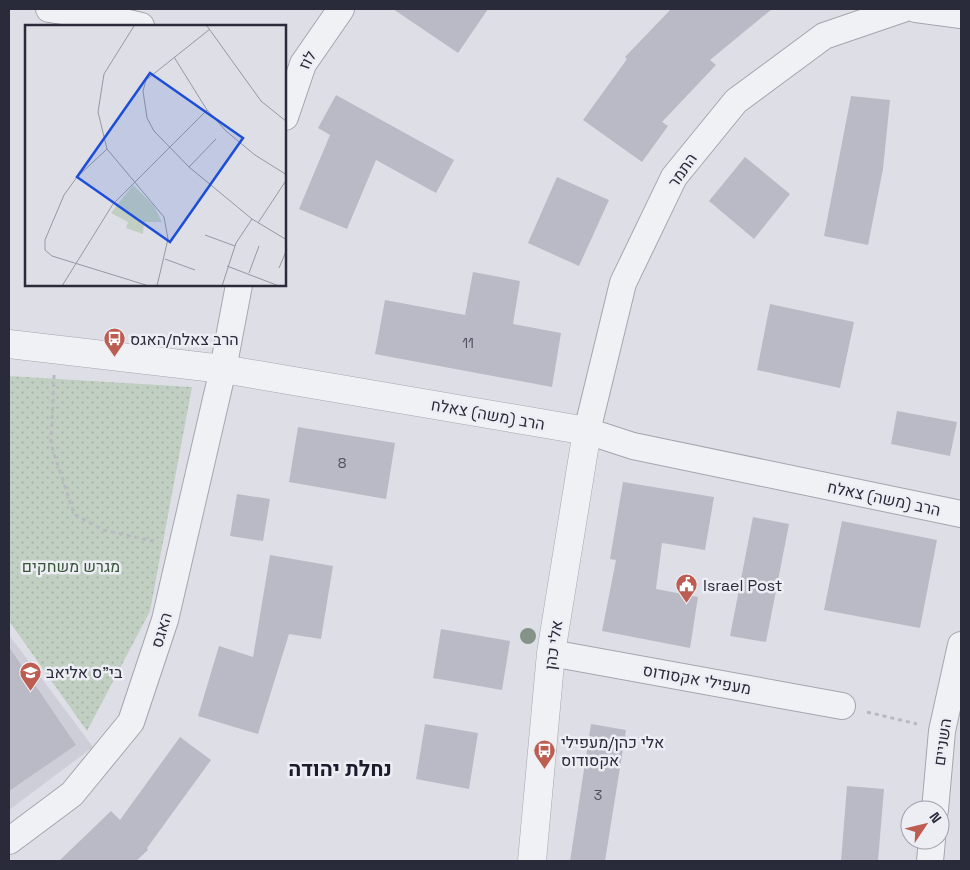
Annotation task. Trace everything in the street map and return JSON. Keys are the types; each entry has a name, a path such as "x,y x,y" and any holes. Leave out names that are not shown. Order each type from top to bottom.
{"street":[{"path":"49,9 102,17 137,25"},
{"name":"לוז","path":"286,111 294,62 341,9"},
{"name":"התמר","path":"587,431 623,283 674,177 736,101 824,36 903,9"},
{"path":"916,9 961,15"},
{"path":"223,369 239,286"},
{"name":"הרב (משה) צאלח","path":"9,344 223,369 587,431 634,446 961,514"},
{"name":"האגס","path":"9,842 72,794 131,722 165,620 223,369"},
{"name":"אלי כהן","path":"532,861 551,653 587,431"},
{"name":"השניים","path":"936,800 942,731 961,645"},
{"name":"מעפילי אקסודוס","path":"551,653 842,706"}],"path":[{"path":"55,350 52,444 74,514 103,530 182,548"},
{"path":"842,706 942,731"}],"shaded area":[{"name":"בי\"ס אליאב","path":"9,635 93,747 9,810"}],"green space":[{"name":"מגרש משחקים","path":"9,376 192,387 150,611 87,731 9,621"}],"building":[{"path":"393,9 488,9 458,53"},
{"path":"671,9 772,9 710,60 716,65 662,122 668,126 642,162 583,120 627,59 625,57"},
{"path":"336,95 454,160 436,193 376,160 347,229 299,209 330,135 318,128"},
{"path":"851,96 890,100 883,169 868,245 824,236"},
{"path":"745,157 790,194 754,239 709,201"},
{"path":"557,177 609,200 579,266 528,243"},
{"path":"473,272 520,281 513,324 561,333 552,387 375,354 385,300 465,315"},
{"path":"770,304 854,322 840,388 757,370"},
{"path":"897,411 957,422 950,456 891,444"},
{"path":"298,427 395,443 386,499 289,482"},
{"path":"623,482 714,497 705,550 662,543 656,589 698,597 690,648 602,631 616,560 610,559"},
{"path":"237,494 270,499 263,541 230,536"},
{"path":"753,517 789,524 766,642 730,636"},
{"path":"842,521 937,540 920,628 824,610"},
{"path":"270,555 333,566 321,639 289,634 258,734 198,716 219,646 253,657"},
{"path":"441,629 510,641 502,690 433,678"},
{"name":"בי\"ס אליאב","path":"9,647 76,745 9,791"},
{"path":"425,724 478,733 469,789 416,779"},
{"path":"591,724 626,730 605,861 570,861"},
{"path":"180,737 211,760 147,848 148,850 136,861 59,861 111,811 120,820"},
{"path":"847,786 884,789 878,861 841,861"}],"place":[{"name":"הרב צאלח/האגס","path":"114,358"},
{"name":"Israel Post","path":"687,604"},
{"name":"בי\"ס אליאב","path":"30,691"},
{"name":"אלי כהן/מעפילי אקסודוס","path":"545,770"}],"district":[{"name":"נחלת יהודה","path":"340,769"}]}
